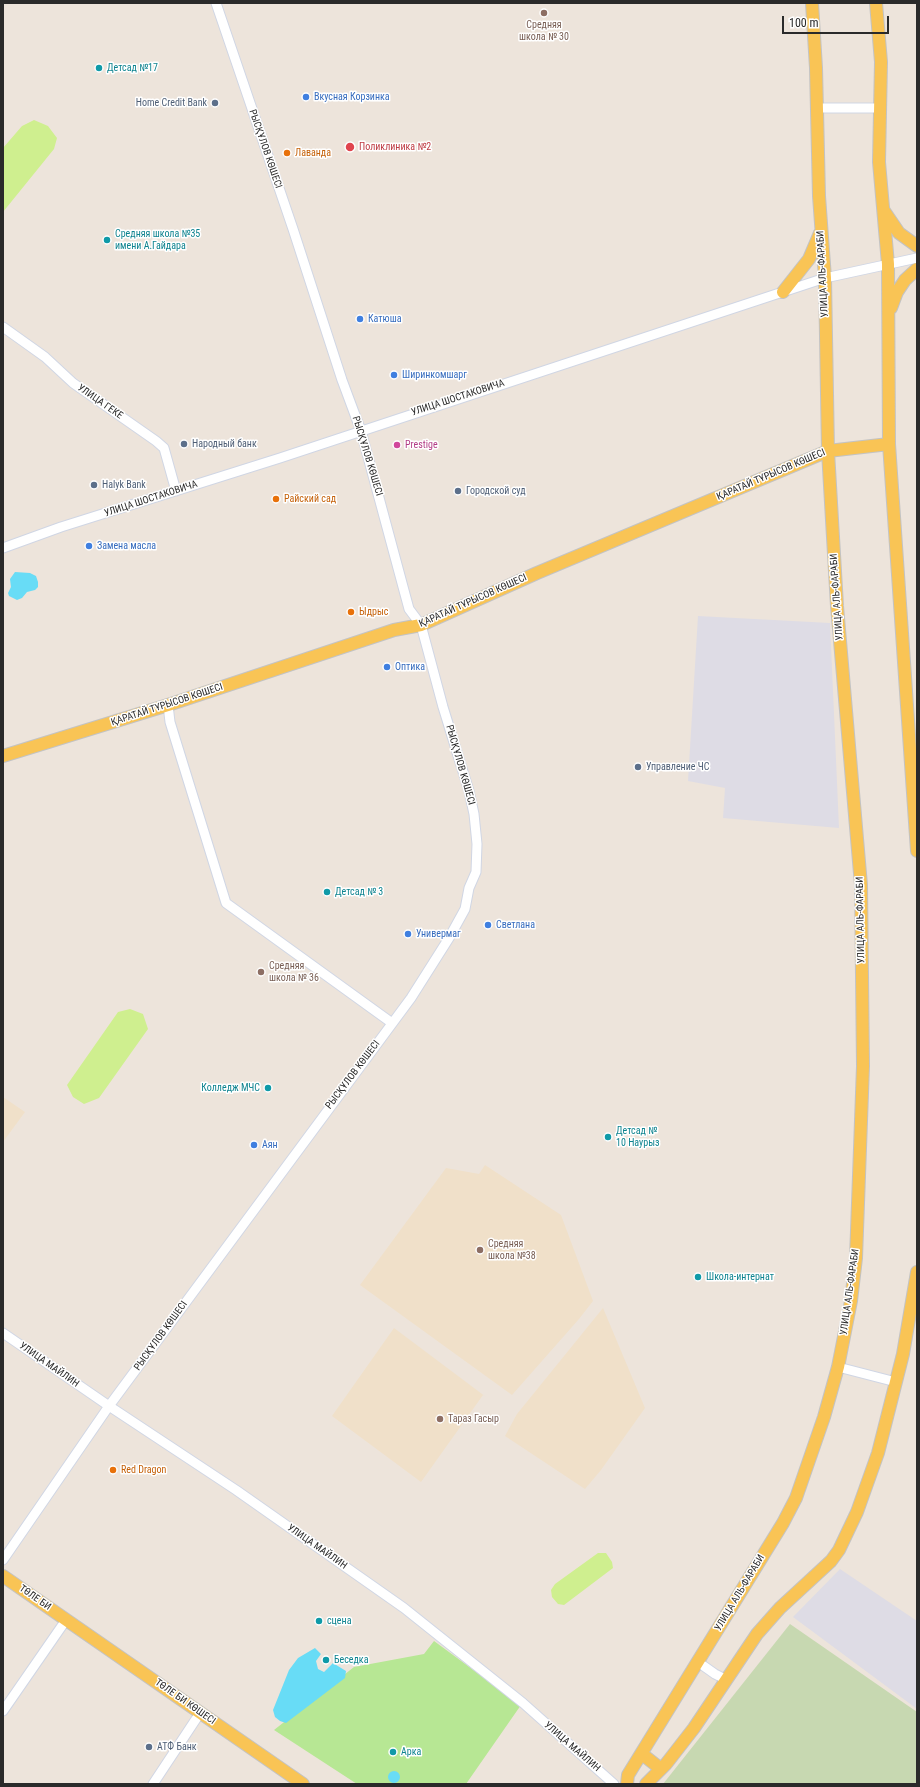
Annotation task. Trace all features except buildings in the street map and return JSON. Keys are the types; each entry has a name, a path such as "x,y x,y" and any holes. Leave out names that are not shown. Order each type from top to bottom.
{"main road":[{"name":"УЛИЦА АЛЬ-ФАРАБИ","path":"627,1784 628,1774 642,1754 783,1523 796,1498 824,1417 838,1366 856,1258 863,1066 862,900 837,606 828,450 825,278 818,196 817,108 812,3"},
{"path":"876,3 882,62 879,162 888,264 889,444 917,851"},
{"path":"883,209 899,233 917,246"},
{"path":"783,292 809,259 816,246 821,228"},
{"path":"888,317 897,292 905,280 917,269"},
{"name":"ҚАРАТАЙ ТҰРЫСОВ КӨШЕСІ","path":"3,756 168,705 394,630 421,625 537,573 828,450 889,444"},
{"path":"646,1784 661,1769 694,1728 757,1634 780,1608 831,1561 839,1550 857,1512 876,1460 903,1354 917,1272"},
{"name":"ТӨЛЕ БИ","path":"3,1576 66,1620"},
{"name":"ТӨЛЕ БИ КӨШЕСІ","path":"66,1620 303,1784"},
{"path":"642,1754 661,1769"}],"street":[{"name":"РЫСҚҰЛОВ КӨШЕСІ","path":"3,1560 109,1406 410,998 449,938 465,909 469,888 476,872 477,844 474,814 469,791 443,707 421,625 409,608 361,431 342,380 293,229 216,3"},
{"path":"817,108 880,108"},
{"name":"УЛИЦА ШОСТАКОВИЧА","path":"3,548 50,531 361,431 825,278 917,258"},
{"name":"УЛИЦА ГЕКЕ","path":"3,327 45,357 73,383 164,448 176,491"},
{"path":"168,705 170,722 226,904 392,1023"},
{"name":"УЛИЦА МАЙЛИН","path":"3,1333 109,1406 236,1490 404,1608 523,1703 614,1784"},
{"path":"838,1366 896,1382"},
{"path":"3,1711 66,1620"},
{"path":"698,1662 715,1674 727,1680"},
{"path":"153,1784 200,1713"}],"shaded area":[{"path":"698,616 830,623 839,828 723,818 725,788 688,781"},
{"path":"3,1097 25,1112 3,1142"},
{"name":"Средняя школа №38","path":"485,1165 561,1215 593,1301 512,1395 360,1285 446,1168 479,1174"},
{"path":"603,1308 645,1408 601,1470 585,1489 505,1436 517,1414"},
{"path":"394,1328 486,1397 483,1395 421,1482 332,1416"},
{"path":"840,1569 917,1621 917,1709 793,1617"}],"green space":[{"path":"34,120 48,126 57,138 54,149 3,212 3,148 22,126"},
{"path":"130,1009 143,1014 148,1029 99,1098 84,1104 73,1097 67,1085 118,1012"},
{"path":"598,1553 606,1553 612,1562 613,1568 564,1605 558,1604 552,1597 551,1590 555,1584"},
{"path":"790,1624 917,1712 917,1784 663,1784"},
{"path":"434,1641 521,1705 466,1784 357,1784 274,1730 354,1667 424,1654"}],"water":[{"path":"15,572 30,573 36,576 38,582 38,587 35,590 27,592 22,598 17,600 9,596 8,593 11,587 10,579"},
{"path":"315,1648 321,1654 316,1661 318,1669 324,1672 333,1663 346,1671 345,1678 286,1723 280,1721 275,1717 273,1710 289,1670 298,1658"},
{"path":"392,1771 396,1771 400,1777 396,1783 392,1783 388,1779 388,1775"}],"place":[{"name":"Средняя школа № 30","path":"544,13"},
{"name":"Детсад №17","path":"99,68"},
{"name":"Вкусная Корзинка","path":"306,97"},
{"name":"Home Credit Bank","path":"215,103"},
{"name":"Поликлиника №2","path":"350,147"},
{"name":"Лаванда","path":"287,153"},
{"name":"Средняя школа №35 имени А.Гайдара","path":"107,240"},
{"name":"Катюша","path":"360,319"},
{"name":"Ширинкомшарг","path":"394,375"},
{"name":"Народный банк","path":"184,444"},
{"name":"Prestige","path":"397,445"},
{"name":"Halyk Bank","path":"94,485"},
{"name":"Городской суд","path":"458,491"},
{"name":"Райский сад","path":"276,499"},
{"name":"Замена масла","path":"89,546"},
{"name":"Ыдрыс","path":"351,612"},
{"name":"Оптика","path":"387,667"},
{"name":"Управление ЧС","path":"638,767"},
{"name":"Детсад № 3","path":"327,892"},
{"name":"Светлана","path":"488,925"},
{"name":"Универмаг","path":"408,934"},
{"name":"Средняя школа № 36","path":"261,972"},
{"name":"Колледж МЧС","path":"268,1088"},
{"name":"Детсад № 10 Наурыз","path":"608,1137"},
{"name":"Аян","path":"254,1145"},
{"name":"Средняя школа №38","path":"480,1250"},
{"name":"Школа-интернат","path":"698,1277"},
{"name":"Тараз Гасыр","path":"440,1419"},
{"name":"Red Dragon","path":"113,1470"},
{"name":"сцена","path":"319,1621"},
{"name":"Беседка","path":"326,1660"},
{"name":"АТФ Банк","path":"149,1747"},
{"name":"Арка","path":"393,1752"}]}
